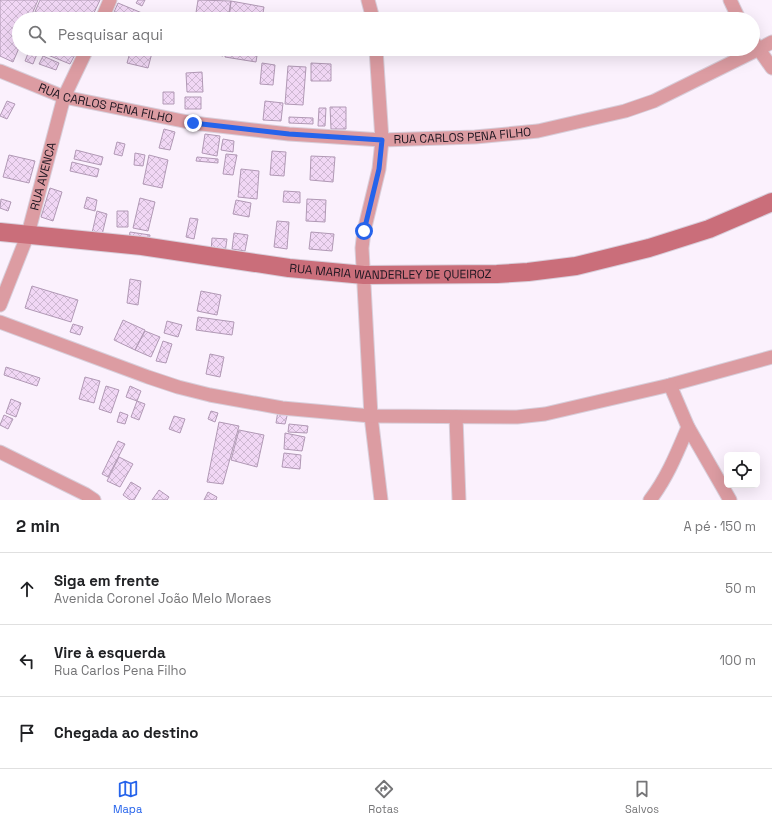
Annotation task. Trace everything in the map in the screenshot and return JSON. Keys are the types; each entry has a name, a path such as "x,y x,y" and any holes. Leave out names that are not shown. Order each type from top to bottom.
{"street":[{"path":"105,12 110,0"},
{"path":"368,0 371,12"},
{"path":"730,0 736,12"},
{"name":"RUA CARLOS PENA FILHO","path":"760,44 772,42"},
{"path":"760,51 772,68"},
{"name":"RUA AVENCA","path":"0,305 28,234 64,98 85,56"},
{"path":"376,56 382,140 379,169 364,231 362,248 371,416 381,500"},
{"name":"RUA CARLOS PENA FILHO","path":"0,70 64,98 193,123 289,134 382,140 475,137 538,131 625,111 654,101 736,56"},
{"name":"RUA MARIA WANDERLEY DE QUEIROZ","path":"0,232 142,246 289,268 364,275 497,274 576,266 649,248 709,229 772,202"},
{"path":"0,322 178,387 210,395 282,408 371,416 517,417 545,414 670,385 772,357"},
{"path":"670,385 688,427 730,500"},
{"path":"456,417 459,500"},
{"path":"650,500 670,469 688,427"},
{"path":"0,452 87,498"}],"building":[{"path":"0,0 38,0 33,12 12,12 12,56 16,56 13,62 0,56"},
{"path":"40,0 100,0 94,12 35,12"},
{"path":"138,0 145,0 142,6 136,3"},
{"path":"198,0 231,1 229,12 196,12"},
{"path":"231,1 264,7 263,12 230,12"},
{"path":"118,3 140,12 114,12"},
{"path":"27,56 36,56 33,64 25,61"},
{"path":"43,56 59,63 56,70 39,64"},
{"path":"50,56 74,56 70,64"},
{"path":"129,56 151,56 148,68 127,63"},
{"path":"225,56 257,56 256,62"},
{"path":"262,63 275,65 273,85 260,84"},
{"path":"311,63 331,64 331,81 311,81"},
{"path":"288,66 306,67 303,105 285,104"},
{"path":"202,72 203,92 187,92 186,73"},
{"path":"163,92 174,92 174,104 163,104"},
{"path":"185,97 201,97 201,109 185,109"},
{"path":"7,101 15,104 7,119 0,116"},
{"path":"265,101 283,103 281,121 263,120"},
{"path":"330,107 346,107 346,129 331,129"},
{"path":"319,108 326,108 325,126 318,126"},
{"path":"289,117 313,118 313,124 289,123"},
{"path":"164,129 175,132 170,150 159,148"},
{"path":"205,134 220,136 217,156 202,153"},
{"path":"223,139 234,141 233,152 221,150"},
{"path":"117,142 125,144 122,156 114,154"},
{"path":"76,150 103,157 101,165 74,159"},
{"path":"272,151 286,152 284,176 270,175"},
{"path":"135,153 145,155 143,166 134,165"},
{"path":"226,154 237,155 233,175 223,174"},
{"path":"9,155 35,161 29,183 3,177"},
{"path":"149,155 168,160 162,188 143,184"},
{"path":"311,156 335,157 333,182 310,180"},
{"path":"197,157 218,159 218,163 196,161"},
{"path":"72,162 99,169 97,177 70,171"},
{"path":"241,169 259,171 257,199 238,197"},
{"path":"50,188 62,192 53,221 41,217"},
{"path":"284,191 300,192 300,203 283,202"},
{"path":"87,197 97,200 95,211 84,208"},
{"path":"140,198 155,202 148,231 133,228"},
{"path":"1,199 11,202 8,211 0,208"},
{"path":"307,199 326,200 325,222 306,221"},
{"path":"236,200 251,203 249,217 233,214"},
{"path":"97,211 107,214 102,235 92,233"},
{"path":"117,211 128,211 128,227 117,227"},
{"path":"190,218 198,219 194,239 186,237"},
{"path":"277,221 289,222 287,249 274,247"},
{"path":"130,232 150,235 149,241 129,237"},
{"path":"311,232 334,234 332,251 309,249"},
{"path":"234,233 248,235 245,251 232,249"},
{"path":"212,238 227,239 225,253 211,252"},
{"path":"130,279 141,281 138,305 127,303"},
{"path":"32,286 78,300 71,322 25,308"},
{"path":"201,291 221,295 217,315 197,311"},
{"path":"198,317 234,322 232,335 196,330"},
{"path":"123,320 145,330 135,350 114,340"},
{"path":"167,321 182,325 178,337 164,333"},
{"path":"73,324 83,327 80,335 70,332"},
{"path":"145,331 160,337 151,357 135,350"},
{"path":"163,341 172,344 166,363 156,361"},
{"path":"210,354 224,357 220,377 206,374"},
{"path":"6,367 40,378 37,386 4,375"},
{"path":"85,377 100,381 94,403 79,399"},
{"path":"106,386 119,390 111,413 99,409"},
{"path":"130,386 141,391 137,401 126,397"},
{"path":"11,399 21,403 16,417 6,413"},
{"path":"137,401 145,404 139,420 131,417"},
{"path":"211,411 218,413 215,422 208,419"},
{"path":"278,411 288,412 285,424 276,423"},
{"path":"120,412 128,415 125,424 117,422"},
{"path":"4,415 13,419 8,429 0,425"},
{"path":"174,416 185,419 180,433 169,429"},
{"path":"219,422 239,426 223,484 207,482"},
{"path":"289,424 308,426 307,433 288,432"},
{"path":"239,430 264,435 257,467 231,460"},
{"path":"285,433 305,437 302,451 284,449"},
{"path":"118,441 125,444 108,477 102,474"},
{"path":"284,453 301,455 300,469 282,467"},
{"path":"119,457 133,464 120,487 107,481"},
{"path":"131,482 141,488 134,500 130,500 123,495"},
{"path":"159,490 169,497 167,500 152,500"},
{"path":"208,492 217,497 216,500 204,500"}],"route":[{"path":"193,123 289,134 382,140 379,169 364,231"}]}
